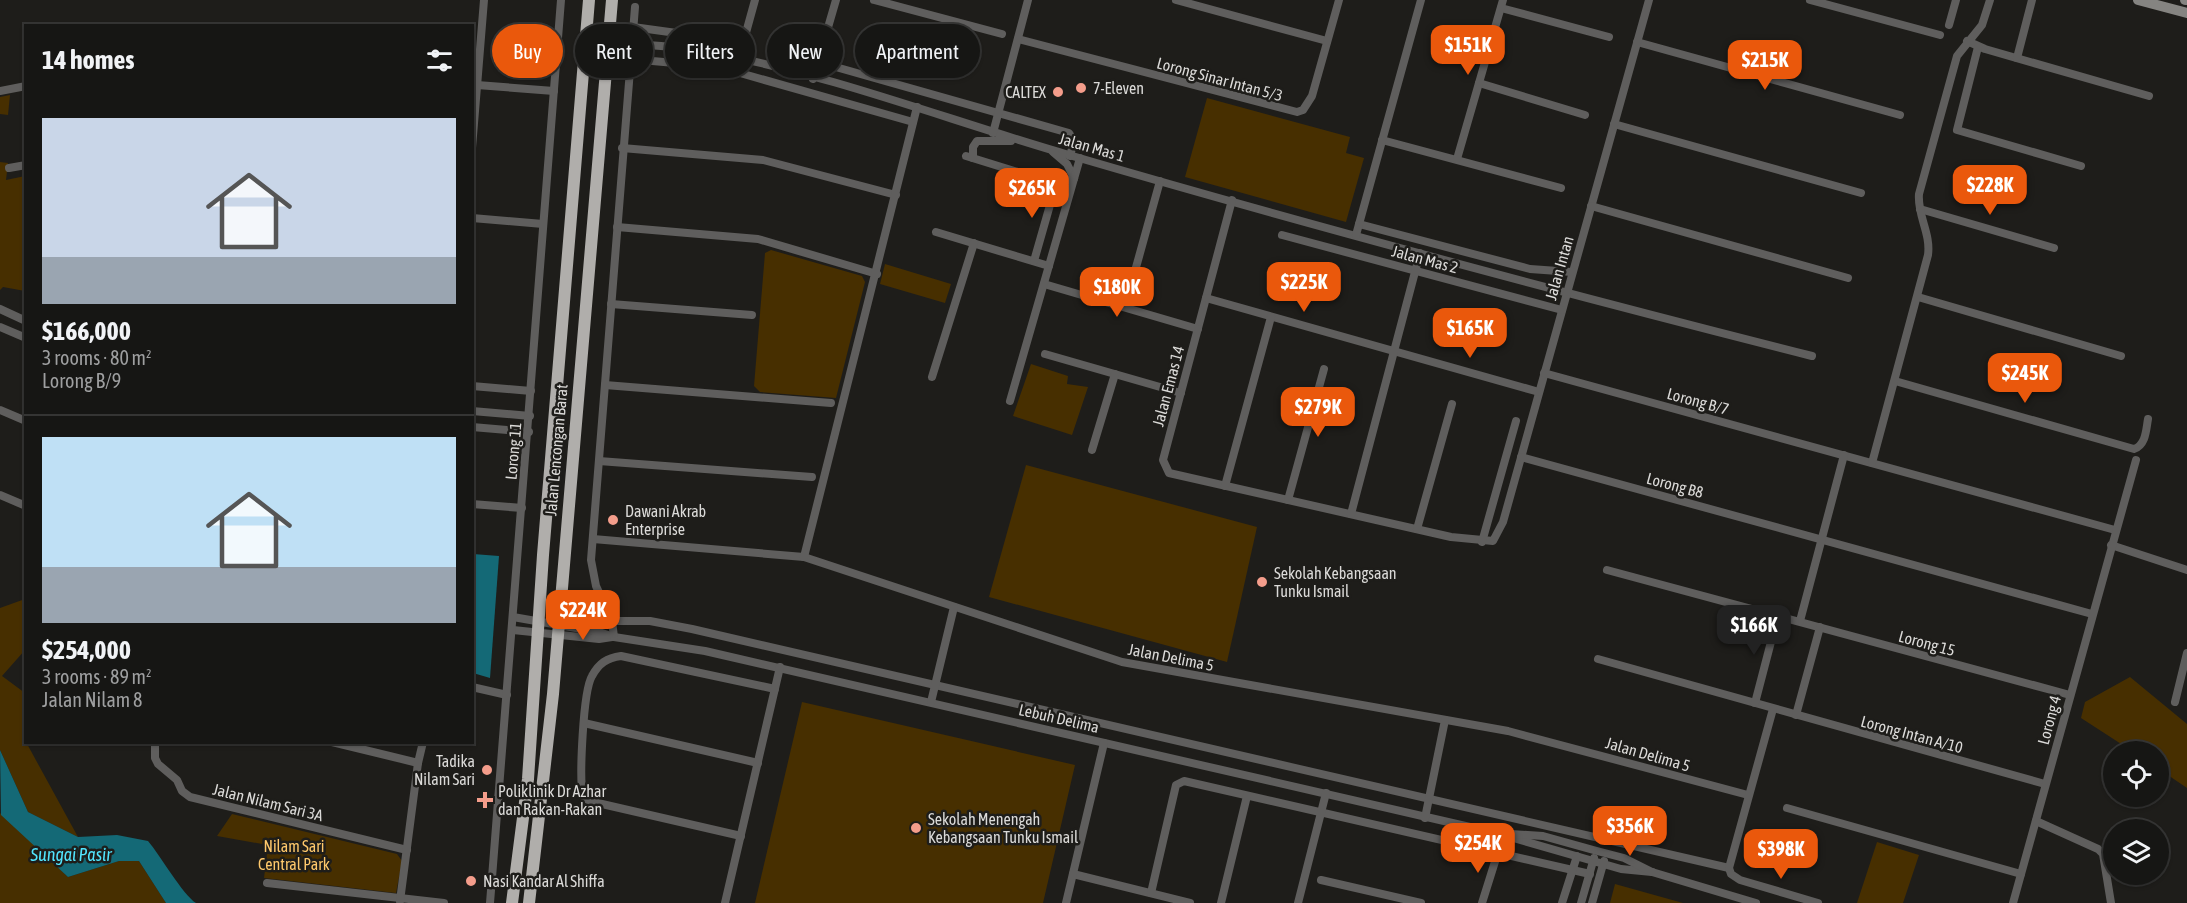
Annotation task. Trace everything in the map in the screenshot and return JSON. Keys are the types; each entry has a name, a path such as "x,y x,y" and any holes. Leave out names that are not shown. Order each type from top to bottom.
{"highway":[{"name":"Jalan Lencongan Barat","path":"512,903 528,779 589,0"},
{"name":"Jalan Lencongan Barat","path":"610,24 612,0"},
{"name":"Jalan Lencongan Barat","path":"529,903 558,629 605,78"}],"main road":[{"path":"2138,0 2186,13"},
{"path":"2168,0 2186,13"}],"street":[{"path":"474,123 484,0"},
{"name":"Lorong 11","path":"490,903 529,432 561,0"},
{"path":"748,24 755,0"},
{"path":"829,24 836,0"},
{"path":"874,0 1002,34"},
{"path":"993,133 1028,0"},
{"path":"1176,0 1327,41"},
{"name":"Lorong Sinar Intan 5/3","path":"1018,39 1297,112 1304,110 1312,96 1339,0"},
{"path":"1356,235 1420,0"},
{"name":"Jalan Intan","path":"1482,542 1493,542 1503,522 1649,0"},
{"path":"1810,0 1940,35"},
{"path":"1949,25 1956,0"},
{"path":"1872,463 1918,297 1929,245 1920,209 1919,194 1954,64 1967,41 1984,21 1990,0"},
{"path":"2017,58 2032,0"},
{"path":"1457,159 1502,4 1609,37"},
{"path":"633,24 635,7"},
{"path":"474,26 482,27"},
{"path":"1967,41 1978,47 2149,96"},
{"path":"1637,42 1900,115"},
{"path":"1978,47 1957,122 1957,130 1962,134 2081,166"},
{"path":"653,61 740,73 914,122"},
{"path":"843,69 999,111 1069,133 1074,141 1070,156"},
{"path":"614,637 612,621 596,586 591,560 628,78"},
{"name":"Jalan Mas 1","path":"813,78 917,106 993,133 1070,156 1566,293 1812,356"},
{"path":"1479,83 1585,115"},
{"path":"477,85 554,91"},
{"path":"0,91 24,86"},
{"path":"804,556 877,274 917,106"},
{"path":"1614,124 1861,193"},
{"path":"1382,140 1561,188"},
{"path":"1021,141 977,141 969,157 1056,184 1074,178"},
{"path":"622,148 763,160 896,195"},
{"path":"1049,150 1067,164 1074,178"},
{"path":"1010,401 1080,158"},
{"path":"9,168 24,165"},
{"path":"1125,307 1160,180"},
{"path":"1034,261 1056,184"},
{"name":"Jalan Emas 14","path":"1225,486 1169,473 1163,460 1232,200"},
{"path":"1591,206 1848,278"},
{"path":"1920,209 2054,248"},
{"path":"474,218 543,224"},
{"path":"1359,224 1530,270 1572,272"},
{"path":"617,227 758,239 877,274"},
{"path":"936,232 1049,266"},
{"name":"Jalan Mas 2","path":"1281,235 1562,310"},
{"path":"932,377 974,243"},
{"path":"1351,514 1420,252"},
{"path":"1044,284 1198,329"},
{"path":"1918,297 2121,356"},
{"path":"1206,298 1539,392"},
{"path":"611,304 752,315"},
{"path":"0,309 24,320"},
{"path":"1271,317 1225,486 1482,542 1516,421"},
{"path":"0,327 24,337"},
{"path":"1045,354 1181,393"},
{"path":"1287,500 1324,369"},
{"name":"Lorong B/7","path":"1544,373 1844,455"},
{"path":"1092,450 1115,374"},
{"path":"1895,381 2134,449 2140,447 2145,439 2148,419"},
{"path":"605,385 831,403"},
{"path":"474,386 531,391"},
{"path":"1417,529 1452,404"},
{"path":"0,410 24,421"},
{"path":"474,411 530,416"},
{"path":"474,427 529,432"},
{"path":"1800,621 1844,455 2115,530"},
{"name":"Lorong B8","path":"1521,456 2092,614"},
{"name":"Lorong 4","path":"2013,903 2136,460"},
{"path":"599,461 812,477"},
{"path":"0,495 24,505"},
{"path":"474,504 522,508"},
{"name":"Jalan Delima 5","path":"593,539 804,556 1133,664 1535,737 1748,795"},
{"path":"2111,545 2187,570"},
{"name":"Lorong 15","path":"1607,570 2070,695"},
{"path":"931,702 954,607"},
{"path":"1755,704 1778,615"},
{"path":"513,617 539,619 558,629"},
{"path":"612,621 672,625 1729,868 1736,879 1818,903"},
{"path":"1796,715 1820,627"},
{"path":"513,630 538,633 558,629"},
{"name":"Lebuh Delima","path":"558,629 705,651 780,667 1496,833 1604,864 1652,872"},
{"path":"741,836 589,801 583,796 587,689 591,678 607,658 621,656 775,689"},
{"path":"2175,702 2186,658"},
{"name":"Lorong Intan A/10","path":"1598,659 2045,784"},
{"path":"725,903 780,667"},
{"path":"474,687 507,695"},
{"path":"1729,868 1773,709"},
{"path":"1425,818 1445,720"},
{"path":"584,723 758,763"},
{"path":"1066,903 1104,743"},
{"name":"Jalan Nilam Sari 3A","path":"155,744 154,758 177,780 182,791 190,797 407,850"},
{"path":"340,744 418,763"},
{"path":"400,901 423,744"},
{"path":"1151,893 1176,785 1180,781 1590,874"},
{"path":"1298,903 1326,793"},
{"path":"1221,903 1247,796"},
{"path":"1787,808 2021,874"},
{"path":"2036,821 2098,849 2103,854 2111,903"},
{"name":"Lebuh Delima","path":"1496,833 1543,836 1597,851 1652,872 1756,903"},
{"path":"1581,903 1597,851"},
{"path":"1482,903 1498,852"},
{"path":"1592,903 1606,854"},
{"path":"1562,903 1576,856"},
{"path":"1073,874 1190,903"},
{"path":"1321,879 1395,900 1421,903"},
{"path":"267,883 400,901 444,903"}],"green space":[{"path":"10,95 8,115 0,114 0,97"},
{"path":"1207,98 1350,137 1346,153 1364,158 1346,222 1185,177"},
{"path":"0,162 8,163 6,180 24,176 24,291 3,287 0,290"},
{"path":"771,250 862,276 865,282 836,398 760,392 754,386 765,253"},
{"path":"885,264 951,284 945,303 880,284"},
{"path":"1031,364 1068,376 1067,384 1088,387 1072,435 1013,416"},
{"path":"1026,465 1257,527 1227,662 989,597"},
{"path":"24,599 24,651 2,676 24,692 24,730 22,733 24,744 27,744 78,837 28,812 0,750 0,608"},
{"path":"2130,677 2187,724 2187,788 2169,776 2169,741 2117,741 2081,718 2085,702"},
{"name":"Sekolah Menengah Kebangsaan Tunku Ismail","path":"802,702 1075,765 1043,903 755,903"},
{"path":"0,813 68,877 119,861 139,861 166,903 0,903"},
{"name":"Nilam Sari Central Park","path":"232,814 397,854 402,861 396,893 264,878 268,845 217,836"},
{"path":"1877,842 1919,855 1903,903 1857,903"},
{"path":"1615,884 1683,903 1610,903"}],"water":[{"path":"474,554 499,556 490,678 474,673"},
{"name":"Sungai Pasir","path":"0,750 28,812 78,837 117,835 148,841 185,892 196,903 166,903 139,861 119,861 68,877 1,815"}],"place":[{"name":"7-Eleven","path":"1081,88"},
{"name":"CALTEX","path":"1058,92"},
{"name":"Dawani Akrab Enterprise","path":"613,520"},
{"name":"Sekolah Kebangsaan Tunku Ismail","path":"1262,582"},
{"name":"Tadika Nilam Sari","path":"487,770"},
{"name":"Poliklinik Dr Azhar dan Rakan-Rakan","path":"485,800"},
{"name":"Sekolah Menengah Kebangsaan Tunku Ismail","path":"916,828"},
{"name":"Nasi Kandar Al Shiffa","path":"471,881"}]}
